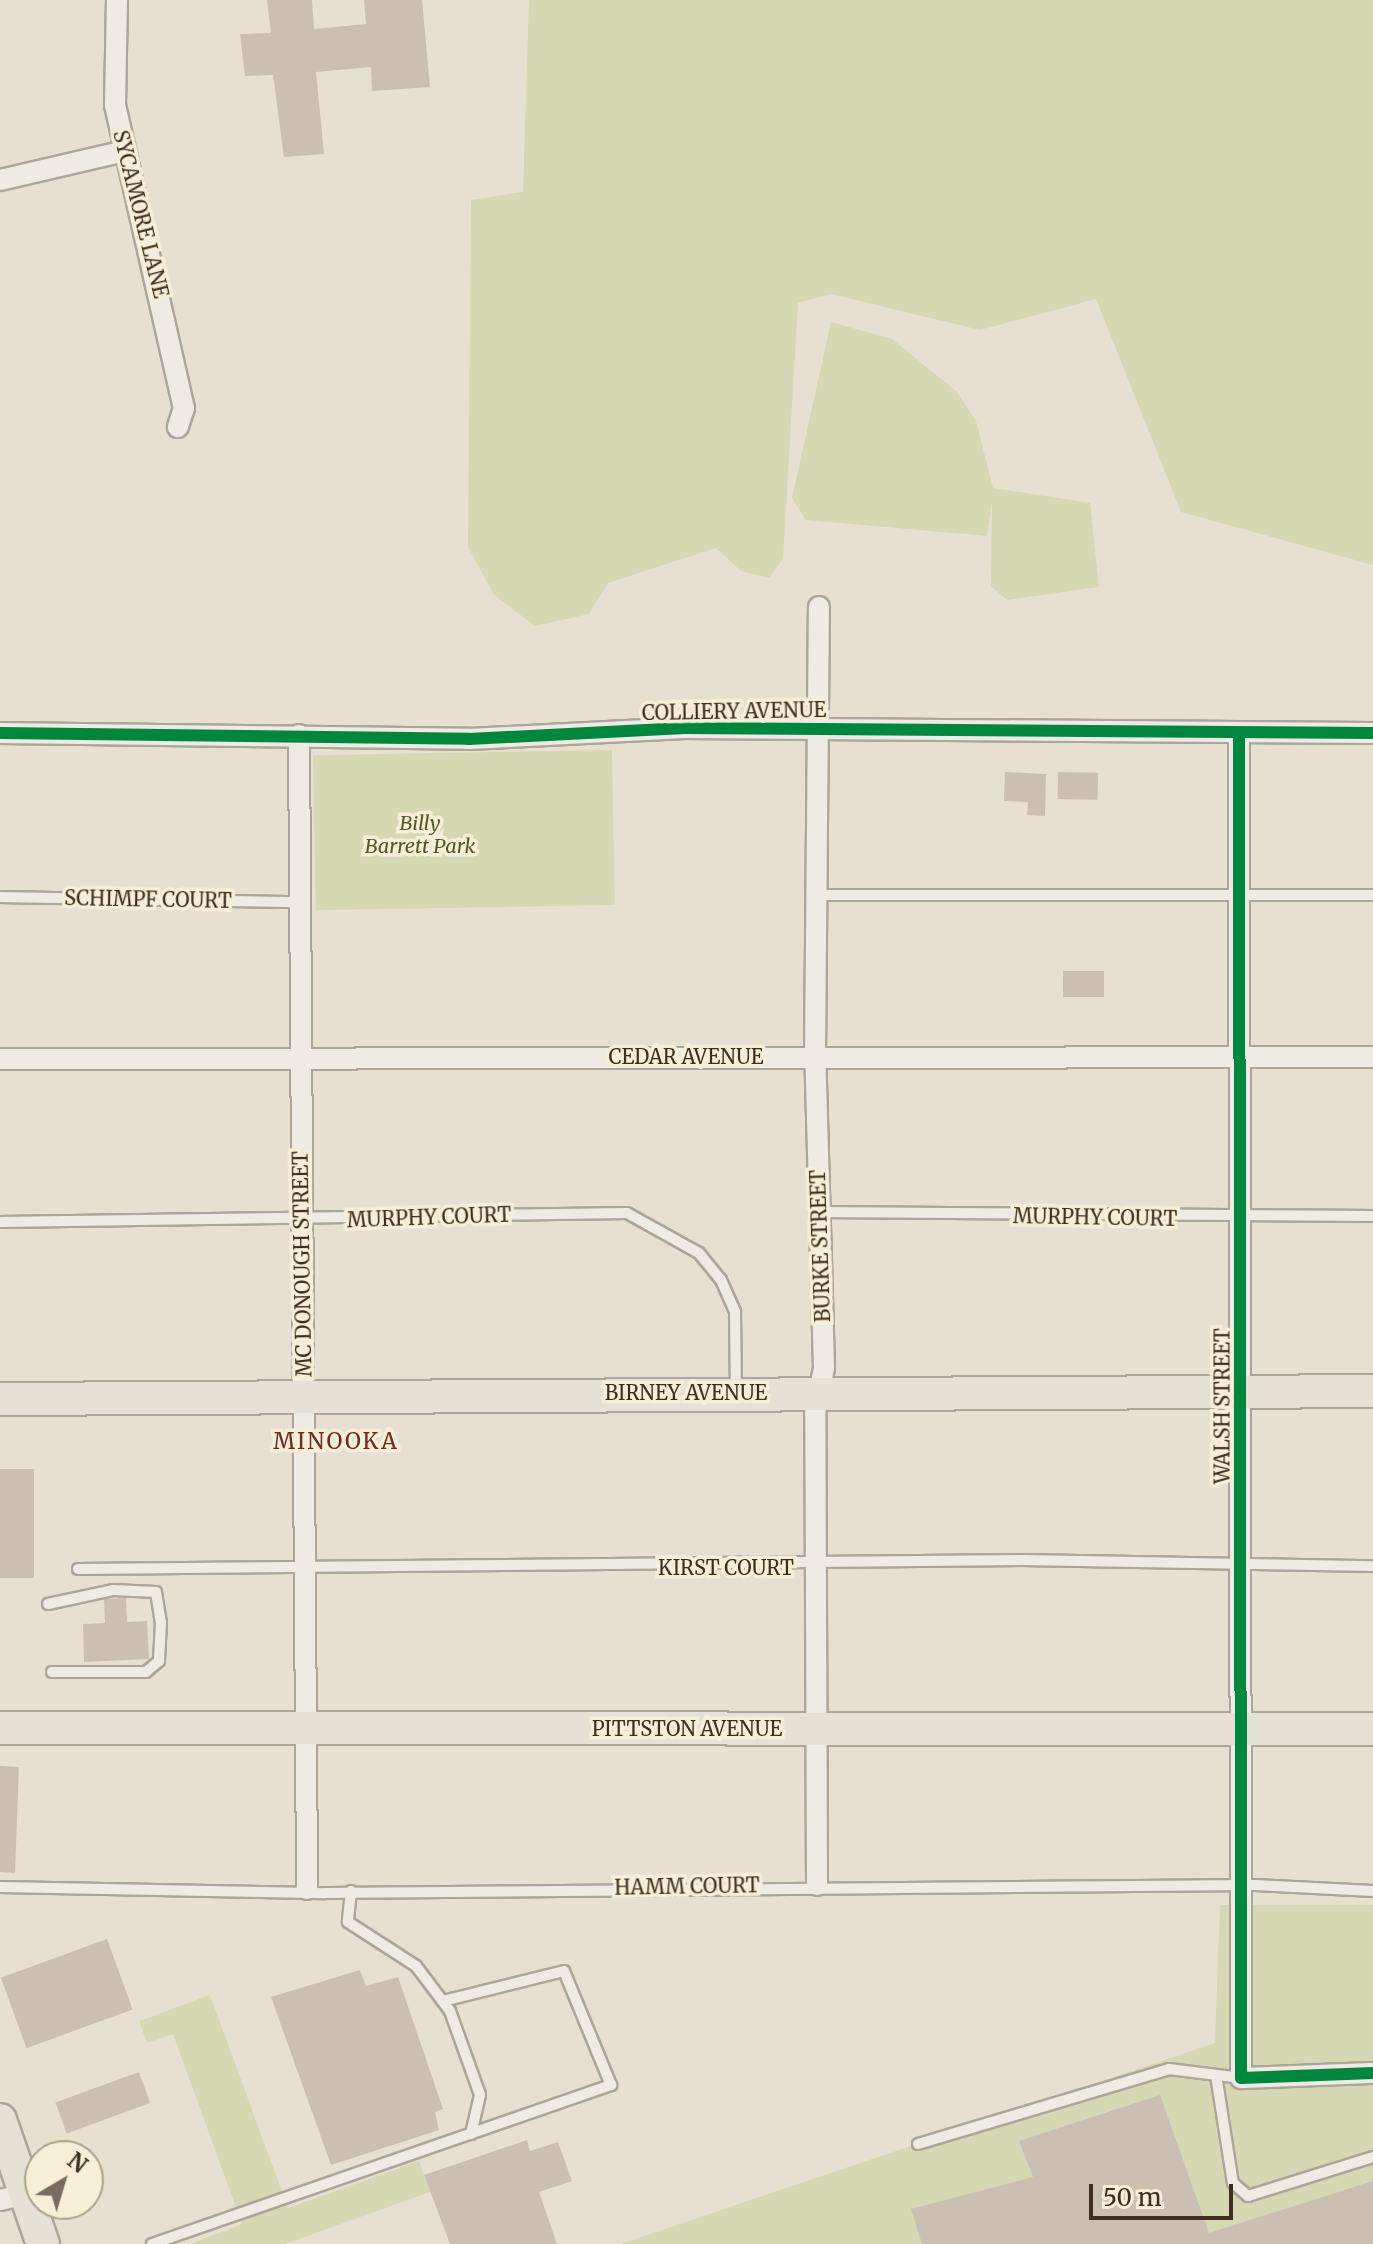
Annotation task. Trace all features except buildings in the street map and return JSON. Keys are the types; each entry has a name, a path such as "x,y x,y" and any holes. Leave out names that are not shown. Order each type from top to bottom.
{"main road":[{"name":"BIRNEY AVENUE","path":"0,1399 736,1392 1373,1391"},
{"name":"PITTSTON AVENUE","path":"0,1728 1373,1729"},
{"path":"0,2120 13,2197 43,2244"}],"street":[{"name":"SYCAMORE LANE","path":"117,0 111,67 125,151 184,408 178,427"},
{"path":"0,180 125,151"},
{"name":"BURKE STREET","path":"817,1885 819,1392 815,1055 822,729 819,607"},
{"name":"COLLIERY AVENUE","path":"0,733 569,739 685,728 1373,733"},
{"name":"WALSH STREET","path":"1239,733 1243,895 1240,1055 1241,2078"},
{"name":"MC DONOUGH STREET","path":"299,735 297,1058 304,1221 302,1569 307,1889"},
{"name":"CEDAR AVENUE","path":"0,1059 815,1055 1373,1057"},
{"path":"1241,2078 1373,2073"}],"lane":[{"path":"818,895 1373,895"},
{"name":"SCHIMPF COURT","path":"0,897 296,902"},
{"name":"MURPHY COURT","path":"818,1212 1242,1219 1373,1216"},
{"name":"MURPHY COURT","path":"0,1222 304,1221 627,1213 662,1229 721,1280 735,1312 736,1392"},
{"name":"KIRST COURT","path":"78,1569 816,1568 1022,1560 1373,1566"},
{"path":"48,1604 113,1590 156,1592 159,1661 146,1672 52,1672"},
{"name":"HAMM COURT","path":"0,1887 351,1891 817,1885 1241,1887 1373,1891"},
{"path":"351,1891 348,1922 416,1966 443,2001 480,2095 471,2134"},
{"path":"152,2244 611,2085 564,1971 443,2001"},
{"path":"918,2144 1169,2069 1241,2078"},
{"path":"1216,2075 1233,2183 1248,2196 1373,2157"}],"green space":[{"path":"529,0 1373,0 1373,565 1181,512 1096,299 980,330 831,294 798,303 783,559 769,578 741,571 716,548 608,583 589,614 535,626 494,595 468,547 471,200 523,192"},
{"path":"831,322 892,339 956,391 976,421 993,488 1090,503 1099,587 1007,600 991,586 992,500 987,536 806,520 792,498"},
{"name":"Billy Barrett Park","path":"612,750 615,905 316,910 313,755"},
{"path":"1220,1905 1373,1905 1373,2244 621,2244 1215,2043"},
{"path":"210,1995 288,2208 419,2161 430,2192 285,2244 190,2244 242,2224 173,2034 147,2043 139,2021"}],"cycle path":[{"path":"0,733 469,739 685,728 1373,733"},
{"path":"1239,733 1241,2078 1373,2073"}],"district":[{"name":"MINOOKA","path":"336,1442"}]}
